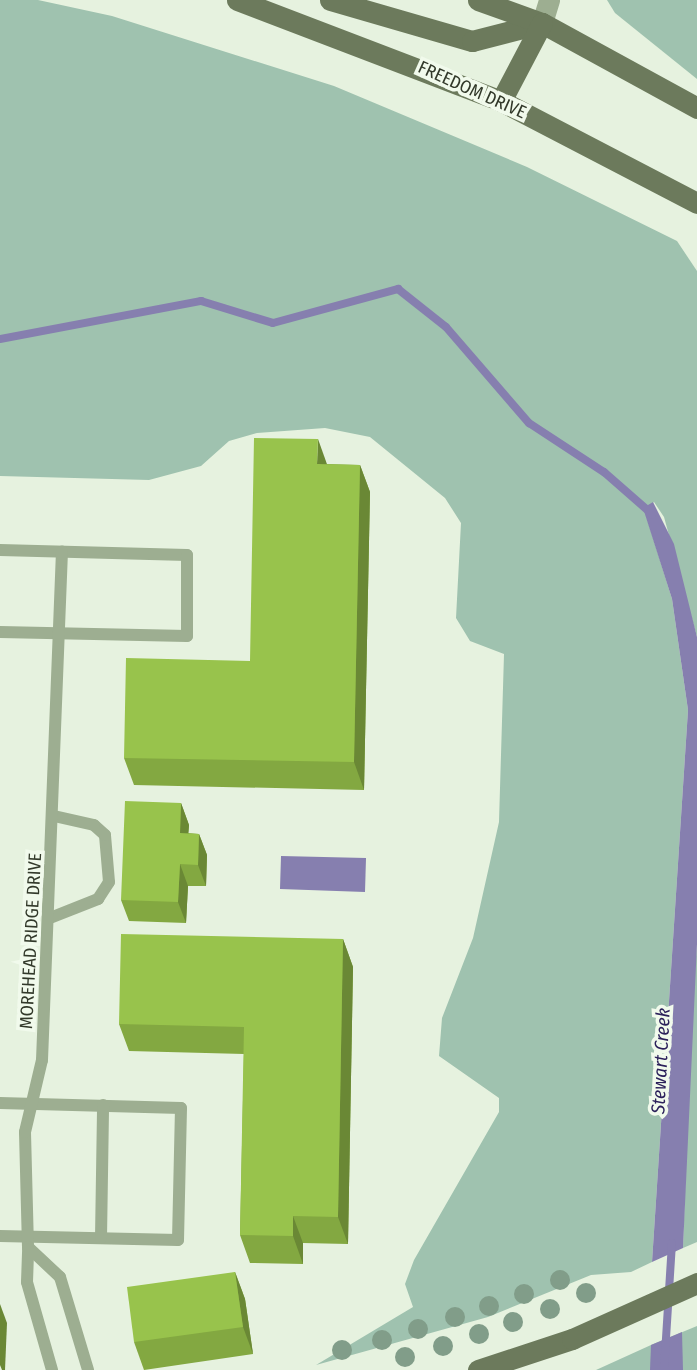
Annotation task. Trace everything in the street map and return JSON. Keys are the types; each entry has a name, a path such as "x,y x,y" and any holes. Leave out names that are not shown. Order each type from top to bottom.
{"main road":[{"name":"FREEDOM DRIVE","path":"237,0 501,100 697,203"},
{"path":"330,0 472,41 542,23"},
{"path":"478,0 542,23 697,108"},
{"path":"501,100 542,23"},
{"path":"478,1370 641,1310 694,1284"}],"street":[{"path":"542,23 549,0"}],"lane":[{"path":"0,550 187,555 187,636 0,632"},
{"name":"MOREHEAD RIDGE DRIVE","path":"52,1370 27,1282 23,1168 31,1103 42,1060 50,918 62,551"},
{"path":"50,918 98,899 109,882 105,835 94,825 54,816"},
{"path":"0,1103 181,1108 178,1240 100,1238 27,1241 0,1236"},
{"path":"100,1238 103,1105"},
{"path":"27,1241 60,1277 88,1370"}],"green space":[{"path":"0,0 38,0 112,16 334,86 527,167 677,241 697,271 697,637 664,517 654,502 644,509 672,599 688,710 652,1262 631,1272 591,1275 488,1317 316,1365 413,1307 405,1284 414,1260 499,1112 499,1098 439,1056 442,1018 473,938 499,822 504,654 470,641 456,618 461,523 445,498 370,437 325,428 257,433 229,441 201,466 149,480 0,476"},
{"path":"607,0 697,0 697,79 615,13"},
{"path":"697,944 697,1242 683,1248 691,1023"},
{"path":"697,1326 697,1370 596,1370 651,1345"}],"shaded area":[{"path":"653,502 674,544 697,637 697,944 683,1248 652,1262 688,710 672,599 643,508"},
{"path":"281,856 366,858 365,892 280,889"},
{"path":"682,1332 683,1370 650,1370 651,1345"}],"building":[{"path":"254,438 318,439 317,464 360,465 354,762 124,758 126,658 250,661"},
{"path":"125,801 181,803 180,833 199,834 198,865 180,864 178,902 121,900"},
{"path":"121,934 343,939 338,1217 293,1216 293,1236 240,1235 244,1027 119,1024"},
{"path":"235,1272 243,1327 134,1342 127,1287"}],"waterway":[{"path":"0,339 201,301 273,323 398,289 446,327 529,423 604,472 652,514"},
{"name":"Stewart Creek","path":"664,1370 672,1243"}]}
